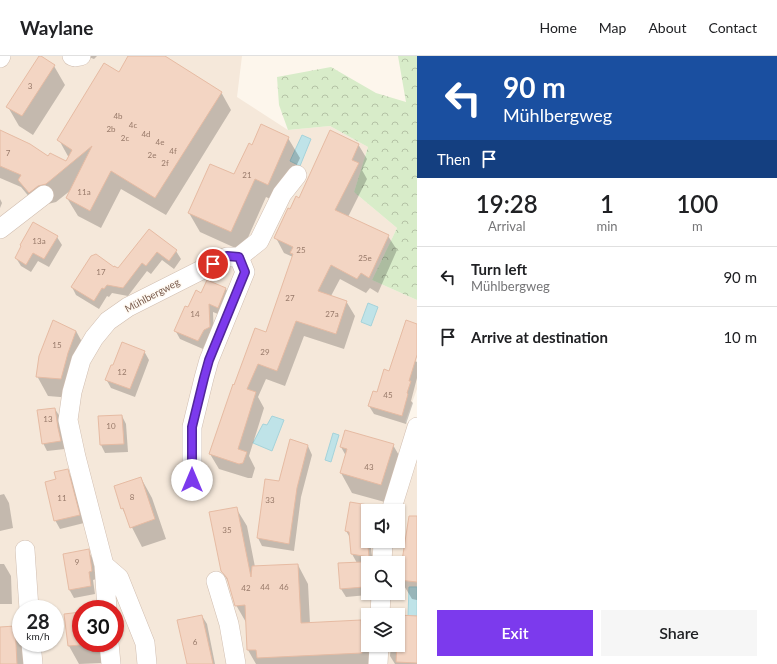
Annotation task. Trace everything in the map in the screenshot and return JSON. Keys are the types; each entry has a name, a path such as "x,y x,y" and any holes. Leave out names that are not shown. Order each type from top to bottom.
{"street":[{"path":"72,56 81,56"},
{"path":"192,480 192,427 209,360 245,272 239,257 259,241 282,194 297,175"},
{"path":"0,229 44,196"},
{"name":"Mühlbergweg","path":"106,600 104,565 68,420 72,392 81,360 94,338 108,321 128,307 227,256 239,257"},
{"path":"393,504 417,427"},
{"path":"25,550 28,600"},
{"path":"104,565 119,578 145,643 147,664"},
{"path":"216,581 229,624 236,664"},
{"path":"32,652 33,664"},
{"path":"110,652 111,664"},
{"path":"378,664 379,652"}],"shaded area":[{"path":"0,56 242,56 237,97 288,130 330,126 368,147 354,192 397,228 372,280 417,300 417,389 405,422 417,426 417,664 0,664"}],"green space":[{"path":"398,56 417,56 417,300 372,280 397,228 354,192 368,147 330,126 288,130 279,105 277,77 331,67 376,93 406,102"}],"water":[{"path":"302,135 311,139 300,166 290,161"},
{"path":"368,303 378,307 371,326 361,322"},
{"path":"272,416 284,420 272,451 253,443 263,424 267,425"},
{"path":"333,433 339,435 331,462 325,460"},
{"path":"409,587 417,587 417,616 408,616"}],"building":[{"path":"39,56 55,65 22,116 6,107"},
{"path":"128,56 165,56 222,92 155,198 111,171 90,211 66,198 92,146 46,184 38,186 29,193 18,180 21,175 0,166 0,130 30,144 48,156 50,153 66,161 72,150 57,140 104,63 119,72"},
{"path":"261,124 289,137 268,185 255,179 231,232 188,213 210,164 234,174 249,143 252,145"},
{"path":"330,130 359,144 352,160 359,163 335,210 389,235 369,278 361,273 357,279 331,265 318,291 347,301 336,334 296,321 277,371 258,364 247,389 256,392 238,449 247,452 243,463 239,464 209,454 233,384 234,385 255,328 266,332 293,254 290,253 293,247 274,238 288,208 290,209 296,196 299,198"},
{"path":"33,222 58,236 44,259 33,253 26,265 15,258 21,246 20,245"},
{"path":"149,229 177,250 169,261 157,252 146,266 142,263 123,288 107,285 104,289 102,288 94,301 71,287 91,256 96,254 114,267 118,268"},
{"path":"207,280 226,288 218,308 209,304 210,327 204,330 198,341 174,331 185,306 188,307 196,290 201,293"},
{"path":"53,320 76,331 61,379 36,377 39,356"},
{"path":"406,320 417,324 417,355 409,381 411,381 402,416 368,406 373,391 377,392 384,369 389,371"},
{"path":"122,342 145,351 130,389 105,380"},
{"path":"55,408 61,441 42,444 37,410"},
{"path":"122,415 124,444 100,445 98,416"},
{"path":"345,430 394,444 381,485 340,473 347,449 340,447"},
{"path":"290,439 308,445 297,488 289,544 257,538 265,479 279,481"},
{"path":"68,469 80,515 54,521 45,482 56,479 54,472"},
{"path":"141,477 155,519 130,528 123,508 121,509 114,486"},
{"path":"350,502 362,504 361,548 368,548 369,556 351,554 349,532 345,531"},
{"path":"237,507 251,577 252,566 298,564 301,623 361,620 362,653 257,658 256,650 247,650 245,605 235,606 227,578 221,571 209,512"},
{"path":"409,516 417,516 417,582 405,581 405,556 403,556"},
{"path":"89,549 92,571 89,572 91,586 69,590 63,554"},
{"path":"361,562 361,587 340,589 338,563"},
{"path":"72,613 72,646 68,646 64,614"},
{"path":"202,615 213,664 187,664 177,620"},
{"path":"405,615 417,616 417,663 396,662 397,652 405,652"},
{"path":"12,626 12,652 16,652 17,664 0,664 0,627"}],"route":[{"path":"192,480 192,427 204,378 209,360 245,272 239,257 227,256 213,264"}]}
